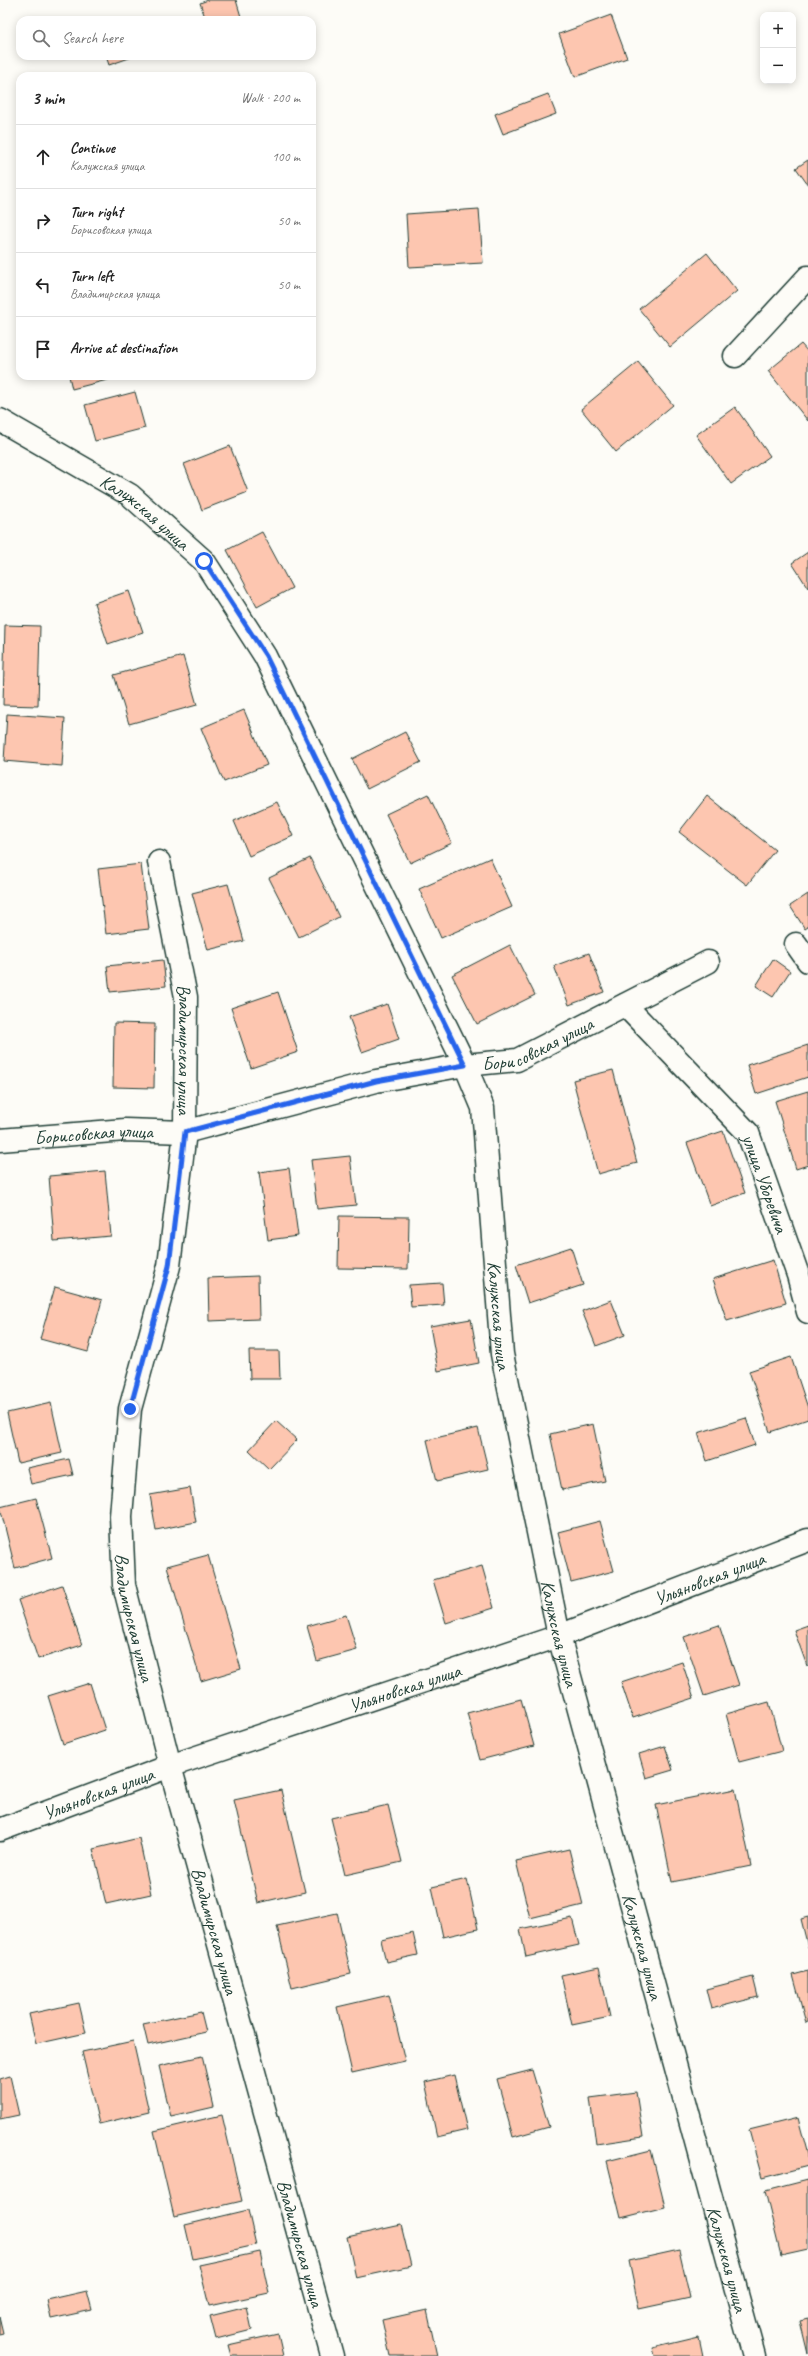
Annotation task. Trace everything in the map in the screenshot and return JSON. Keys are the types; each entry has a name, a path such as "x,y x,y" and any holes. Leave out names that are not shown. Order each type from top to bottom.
{"street":[{"path":"735,356 808,277"},
{"name":"Калужская улица","path":"0,420 130,495 204,561 266,656 465,1065 483,1108 502,1354 559,1636 754,2356"},
{"name":"Владимирская улица","path":"159,862 186,997 185,1132 169,1266 130,1409 121,1516 124,1585 170,1766 332,2356"},
{"name":"Борисовская улица","path":"0,1140 125,1130 185,1132 376,1081 465,1065 518,1060 708,962"},
{"name":"улица Уборевича","path":"625,1005 748,1133 798,1274 808,1312"},
{"name":"Ульяновская улица","path":"0,1830 170,1766 559,1636 808,1540"}],"building":[{"path":"208,0 236,0 241,16 205,16 200,3"},
{"path":"611,15 627,58 575,77 559,34"},
{"path":"107,60 123,60 109,65"},
{"path":"548,94 556,114 503,134 495,114"},
{"path":"808,160 808,185 796,168"},
{"path":"479,209 483,263 409,267 406,214"},
{"path":"707,253 737,291 670,347 639,309"},
{"path":"801,344 808,352 808,421 768,371"},
{"path":"638,362 673,405 616,452 581,409"},
{"path":"70,380 107,380 72,389"},
{"path":"135,392 145,428 95,441 85,405"},
{"path":"735,407 770,456 731,484 696,435"},
{"path":"230,446 248,492 202,510 184,464"},
{"path":"262,532 292,588 257,607 227,550"},
{"path":"808,552 808,588 792,563"},
{"path":"129,591 143,632 108,644 94,603"},
{"path":"5,625 40,626 38,706 3,705"},
{"path":"183,656 197,705 129,724 114,675"},
{"path":"244,710 267,765 224,782 201,728"},
{"path":"7,714 65,718 62,766 4,761"},
{"path":"405,732 421,762 367,789 352,759"},
{"path":"428,794 452,843 410,863 386,814"},
{"path":"707,796 775,850 747,885 679,832"},
{"path":"277,802 293,836 249,856 234,821"},
{"path":"310,858 339,917 299,937 269,878"},
{"path":"490,858 512,907 441,938 419,889"},
{"path":"141,864 149,929 106,934 98,869"},
{"path":"228,884 244,941 208,950 192,893"},
{"path":"808,894 808,927 805,929 790,906"},
{"path":"510,945 535,995 477,1024 452,975"},
{"path":"589,953 604,992 569,1005 554,966"},
{"path":"773,959 790,971 773,997 756,986"},
{"path":"163,960 166,986 110,992 107,966"},
{"path":"278,992 298,1052 251,1068 231,1008"},
{"path":"387,1004 399,1039 362,1052 349,1017"},
{"path":"114,1023 155,1024 154,1088 113,1087"},
{"path":"808,1045 808,1077 756,1094 747,1065"},
{"path":"613,1070 637,1163 598,1174 573,1080"},
{"path":"808,1091 808,1165 796,1169 775,1101"},
{"path":"723,1131 745,1193 710,1206 687,1143"},
{"path":"350,1156 356,1205 317,1209 311,1160"},
{"path":"289,1168 298,1236 268,1240 259,1172"},
{"path":"105,1171 111,1236 54,1241 49,1176"},
{"path":"339,1216 409,1217 408,1269 338,1268"},
{"path":"571,1247 583,1285 528,1303 516,1265"},
{"path":"773,1260 786,1303 727,1321 713,1279"},
{"path":"258,1276 259,1319 209,1321 208,1278"},
{"path":"442,1283 444,1305 411,1307 409,1285"},
{"path":"55,1287 102,1300 88,1352 40,1339"},
{"path":"611,1300 625,1335 596,1346 582,1311"},
{"path":"471,1319 479,1363 438,1371 430,1326"},
{"path":"249,1351 279,1351 280,1379 250,1379"},
{"path":"791,1357 808,1408 808,1419 770,1432 749,1371"},
{"path":"51,1403 62,1453 18,1463 7,1413"},
{"path":"746,1418 755,1445 707,1461 698,1433"},
{"path":"276,1421 297,1440 269,1469 249,1450"},
{"path":"593,1424 605,1481 562,1490 550,1434"},
{"path":"478,1428 488,1469 437,1481 427,1440"},
{"path":"69,1459 73,1475 31,1484 27,1468"},
{"path":"190,1488 196,1522 156,1530 150,1495"},
{"path":"36,1498 52,1558 15,1568 0,1507"},
{"path":"600,1521 614,1571 571,1582 558,1532"},
{"path":"208,1555 241,1669 201,1681 167,1566"},
{"path":"482,1566 494,1608 446,1623 433,1580"},
{"path":"62,1585 82,1645 38,1659 18,1600"},
{"path":"346,1615 357,1650 317,1661 307,1626"},
{"path":"719,1625 739,1685 704,1696 684,1637"},
{"path":"808,1625 808,1665 807,1666 794,1630"},
{"path":"682,1662 694,1698 633,1718 621,1682"},
{"path":"90,1683 105,1730 63,1744 48,1696"},
{"path":"521,1699 534,1746 480,1760 467,1713"},
{"path":"769,1702 782,1751 739,1762 726,1714"},
{"path":"665,1746 673,1770 646,1778 639,1754"},
{"path":"735,1789 751,1866 672,1882 656,1805"},
{"path":"281,1790 305,1892 258,1903 234,1800"},
{"path":"388,1805 402,1862 345,1875 331,1818"},
{"path":"139,1838 151,1894 106,1904 93,1849"},
{"path":"569,1849 583,1905 530,1918 516,1861"},
{"path":"467,1879 478,1929 443,1937 432,1887"},
{"path":"337,1913 351,1974 292,1988 277,1926"},
{"path":"808,1917 808,1947 801,1919"},
{"path":"572,1918 579,1945 526,1957 520,1929"},
{"path":"413,1933 418,1955 386,1962 381,1940"},
{"path":"599,1967 610,2017 572,2025 561,1975"},
{"path":"808,1971 808,2022 806,2023 793,1975"},
{"path":"753,1977 758,1997 711,2009 706,1989"},
{"path":"389,1995 405,2061 352,2073 337,2007"},
{"path":"79,2003 86,2033 36,2044 29,2014"},
{"path":"201,2012 206,2032 148,2045 143,2024"},
{"path":"133,2041 149,2112 99,2124 82,2052"},
{"path":"202,2056 214,2107 171,2117 159,2066"},
{"path":"532,2070 549,2127 513,2137 497,2079"},
{"path":"454,2075 467,2130 437,2137 425,2082"},
{"path":"10,2076 19,2115 0,2119 0,2079"},
{"path":"636,2092 643,2137 596,2144 590,2098"},
{"path":"222,2115 242,2201 174,2217 154,2131"},
{"path":"798,2118 808,2155 808,2166 762,2178 749,2130"},
{"path":"651,2150 665,2207 621,2218 607,2161"},
{"path":"808,2180 808,2250 781,2256 765,2191"},
{"path":"248,2210 256,2245 193,2259 185,2225"},
{"path":"401,2225 411,2266 356,2278 347,2237"},
{"path":"679,2250 690,2298 639,2309 629,2261"},
{"path":"260,2252 269,2293 209,2306 199,2265"},
{"path":"87,2291 92,2310 51,2319 47,2300"},
{"path":"247,2307 252,2330 216,2339 210,2316"},
{"path":"427,2310 437,2356 390,2356 382,2320"},
{"path":"0,2317 4,2334 0,2335"},
{"path":"808,2319 808,2354 800,2321"},
{"path":"278,2334 283,2356 231,2356 228,2345"},
{"path":"699,2337 703,2356 655,2356 653,2348"}],"route":[{"path":"130,1409 169,1266 185,1132 376,1081 465,1065 266,656 204,561"}]}
